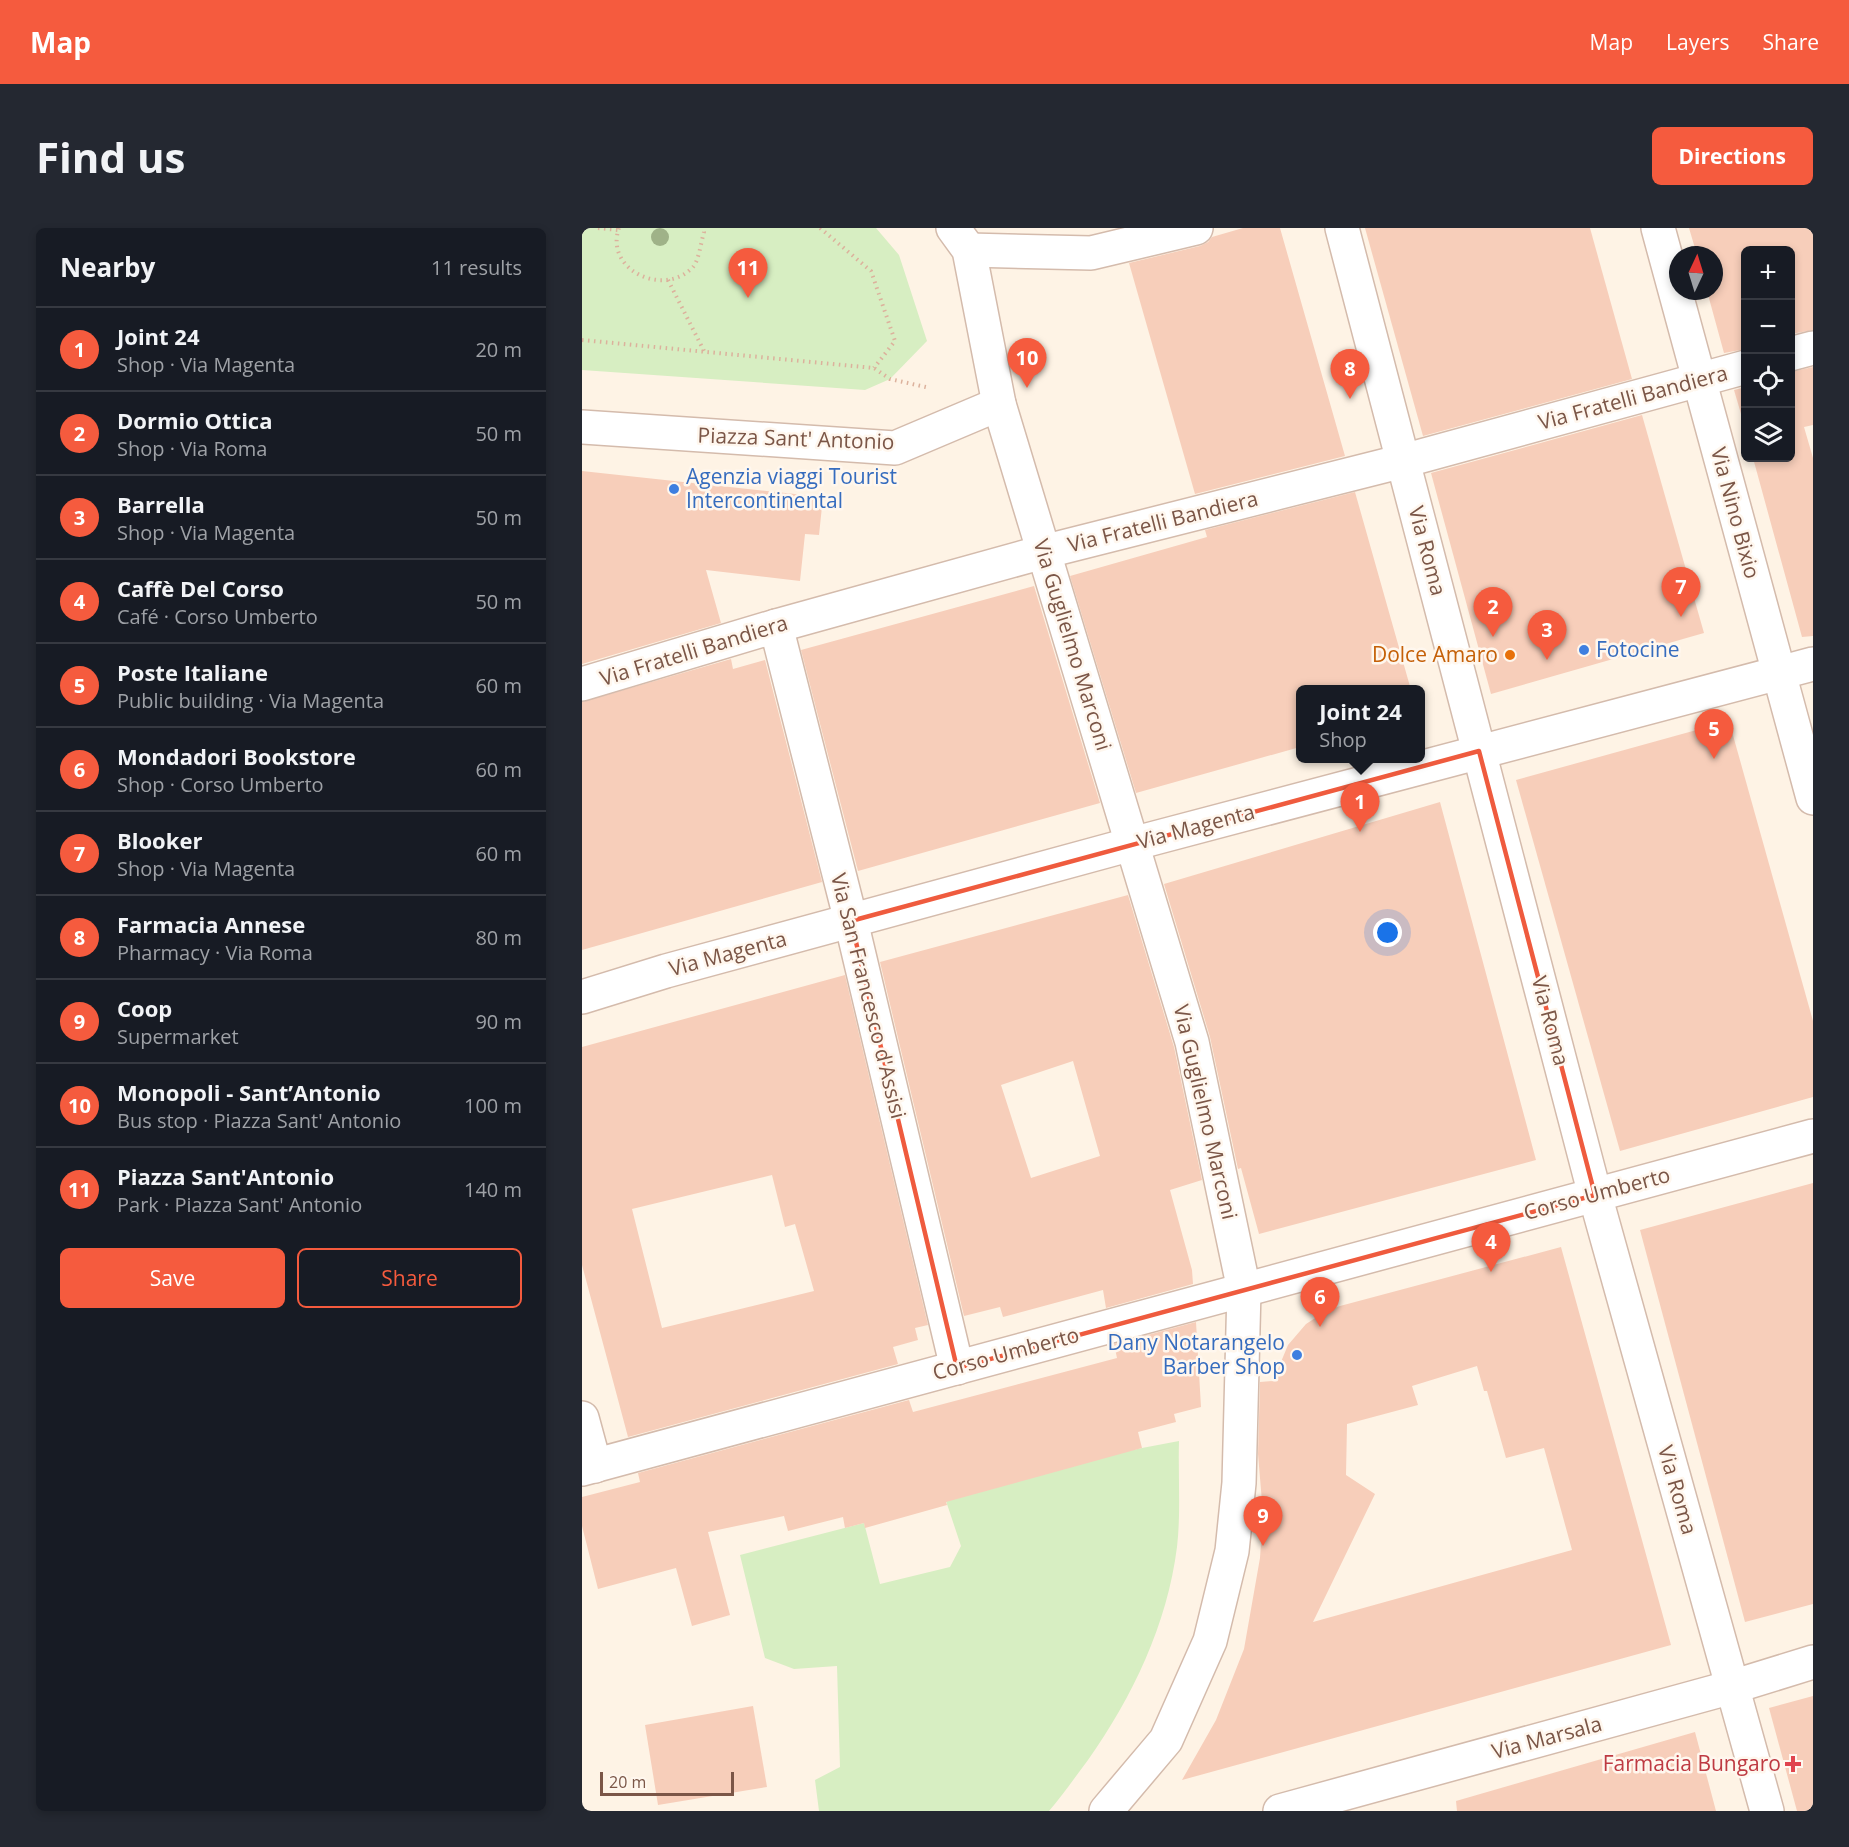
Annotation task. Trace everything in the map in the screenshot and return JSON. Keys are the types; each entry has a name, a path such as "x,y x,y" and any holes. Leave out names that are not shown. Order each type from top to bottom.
{"street":[{"path":"999,404 961,239 1091,253 1196,228"},
{"name":"Via Roma","path":"1342,228 1595,1195 1767,1811"},
{"name":"Via Nino Bixio","path":"1658,228 1813,798"},
{"path":"1795,353 1813,348"},
{"name":"Via Fratelli Bandiera","path":"582,684 776,626 1043,552 1403,461 1741,368"},
{"name":"Piazza Sant' Antonio","path":"582,427 895,448 999,404"},
{"name":"Via Guglielmo Marconi","path":"999,404 1192,1042 1244,1290 1239,1484 1232,1551 1210,1641 1166,1740 1106,1811"},
{"name":"Via San Francesco d'Assisi","path":"776,626 851,921 957,1368"},
{"name":"Via Magenta","path":"582,997 666,971 1132,844 1813,664"},
{"name":"Corso Umberto","path":"588,1468 1813,1136"},
{"path":"582,1419 588,1468"},
{"name":"Via Marsala","path":"1280,1811 1732,1687 1813,1662"}],"path":[{"path":"598,228 618,229 615,239 620,258 633,273 658,282 679,278 694,266 705,232 703,228"},
{"path":"820,228 871,271 895,341 874,368"},
{"path":"668,280 705,352"},
{"path":"582,340 874,368 890,379 934,389"}],"highlighted area":[{"path":"1479,751 1595,1195 957,1368 851,921"}],"green space":[{"path":"582,228 876,228 899,255 927,341 890,379 865,390 582,370"},
{"path":"1179,1441 1177,1547 1172,1576 1156,1632 1146,1659 1119,1711 1088,1760 1049,1811 819,1811 815,1780 840,1767 837,1666 794,1669 765,1658 740,1555 864,1523 880,1584 950,1567 961,1546 943,1492"}],"building":[{"path":"1243,228 1280,228 1345,456 1195,494 1129,263 1200,246 1212,237"},
{"path":"1365,228 1590,228 1632,379 1423,436"},
{"path":"1689,228 1813,228 1813,330 1795,333 1795,246 1741,246 1741,350 1724,353 1709,300 1723,300 1723,246 1694,246"},
{"path":"1813,367 1813,425 1804,427 1813,458 1813,636 1802,637 1754,462 1795,462 1795,371"},
{"path":"1741,388 1741,414 1734,390"},
{"path":"1642,415 1704,633 1491,694 1431,473"},
{"path":"582,471 823,497 819,535 805,534 800,581 706,570 721,623 582,664"},
{"path":"1355,492 1410,685 1296,685 1296,748 1136,793 1070,576 1207,537 1205,530"},
{"path":"1034,586 1100,803 858,871 801,650"},
{"path":"731,659 733,669 765,660 822,882 582,950 582,702"},
{"path":"1729,721 1813,1021 1813,1097 1620,1151 1516,780"},
{"path":"1440,802 1536,1160 1259,1234 1241,1168 1238,1169 1210,1037 1164,884"},
{"path":"1128,895 1174,1047 1202,1180 1170,1190 1192,1270 1193,1284 1106,1308 1103,1290 1003,1317 1000,1307 964,1316 880,962","holes":["1073,1061 1100,1156 1031,1178 1001,1085"]},
{"path":"845,975 928,1325 915,1328 918,1340 893,1347 898,1364 628,1437 582,1265 582,1047","holes":["772,1175 785,1227 795,1224 814,1291 662,1328 632,1209"]},
{"path":"1813,1183 1813,1604 1745,1622 1640,1230"},
{"path":"1561,1247 1671,1645 1182,1780 1216,1720 1244,1649 1260,1558 1263,1514 1258,1454 1260,1382 1273,1381 1288,1345 1306,1324 1326,1311","holes":["1477,1366 1484,1391 1487,1391 1506,1458 1544,1448 1572,1550 1313,1622 1375,1494 1346,1475 1347,1424 1418,1405 1412,1386"]},
{"path":"1196,1322 1201,1407 1174,1414 1176,1422 1138,1432 1142,1448 946,1502 947,1505 865,1528 864,1523 845,1528 843,1517 788,1531 784,1516 708,1532 730,1615 692,1626 676,1568 598,1589 582,1526 582,1497 640,1482 638,1473 909,1400 913,1412 1117,1358 1114,1344"},
{"path":"1813,1696 1813,1811 1797,1811 1769,1708"},
{"path":"753,1706 767,1787 658,1805 645,1725"},
{"path":"1695,1732 1716,1811 1457,1811 1456,1801"}],"place":[{"name":"Piazza Sant'Antonio","path":"748,298"},
{"name":"Monopoli - Sant’Antonio","path":"1027,388"},
{"name":"Farmacia Annese","path":"1350,399"},
{"name":"Agenzia viaggi Tourist Intercontinental","path":"674,489"},
{"name":"Blooker","path":"1681,617"},
{"name":"Dormio Ottica","path":"1493,637"},
{"name":"Fotocine","path":"1584,650"},
{"name":"Dolce Amaro","path":"1510,655"},
{"name":"Barrella","path":"1547,660"},
{"name":"Poste Italiane","path":"1714,759"},
{"name":"Joint 24","path":"1360,832"},
{"name":"Caffè Del Corso","path":"1491,1272"},
{"name":"Mondadori Bookstore","path":"1320,1327"},
{"name":"Dany Notarangelo Barber Shop","path":"1297,1355"},
{"name":"Coop","path":"1263,1546"},
{"name":"Farmacia Bungaro","path":"1793,1764"}]}
